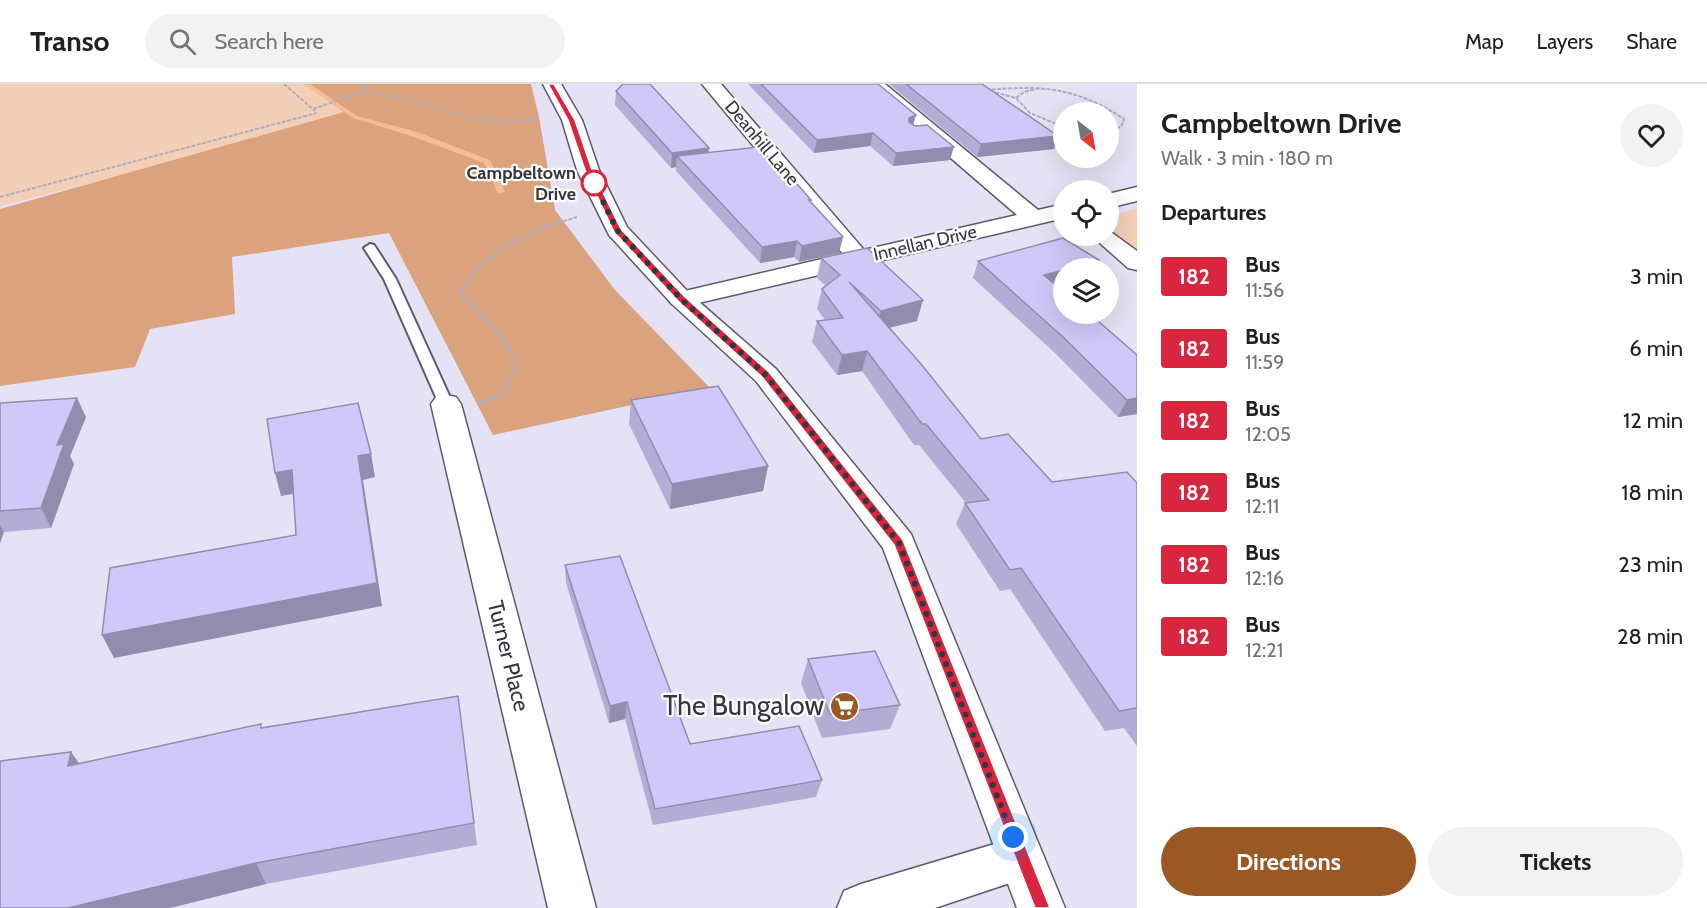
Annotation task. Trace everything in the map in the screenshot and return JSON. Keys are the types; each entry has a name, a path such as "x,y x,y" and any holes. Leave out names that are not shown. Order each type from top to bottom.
{"street":[{"path":"552,84 571,118 588,170 617,230 681,299 766,375 899,543 1041,908"},
{"name":"Deanhill Lane","path":"711,84 859,258"},
{"path":"874,84 922,133 1034,218"},
{"path":"1119,198 1137,194"},
{"name":"Innellan Drive","path":"681,299 1053,214"},
{"path":"1116,246 1137,263"},
{"name":"Turner Place","path":"447,410 572,908"},
{"path":"861,908 1021,858"}],"lane":[{"path":"370,248 390,279 447,410"}],"path":[{"path":"0,197 317,113 284,84"},
{"path":"359,84 367,90 482,120 507,122 571,118"},
{"path":"1016,98 1024,92 1044,87"},
{"path":"1016,98 987,90 1044,87 1085,94 1101,102"},
{"path":"313,109 367,90"},
{"path":"1016,98 1019,105 1053,123"},
{"path":"1119,115 1124,119 1119,127"},
{"path":"447,410 504,393 516,367 505,340 460,293 466,279 520,236 563,220 607,210"}],"shaded area":[{"path":"0,84 307,84 355,117 0,206"},
{"path":"305,84 531,84 555,210 615,290 710,388 493,435 389,233 232,257 235,314 150,329 135,367 0,386 0,209 344,112"},
{"path":"1137,209 1137,252 1119,238 1119,213"}],"building":[{"path":"623,84 650,84 709,148 672,153 616,91"},
{"path":"761,84 878,84 916,115 909,118 909,122 915,126 927,125 954,147 896,153 873,133 817,140"},
{"path":"906,84 982,84 1053,133 1053,137 981,144"},
{"path":"758,147 798,185 843,237 802,246 797,241 762,247 677,156"},
{"path":"1053,241 1053,246 1076,246 1096,258 1053,258 1053,273 1044,275 1053,283 1053,324 1101,324 1137,355 1137,398 1127,400 1063,337 978,261"},
{"path":"867,248 923,300 881,311 849,282 921,364 981,439 1008,434 1052,482 1127,472 1137,483 1137,708 1119,711 1021,568 1010,570 965,503 989,500 926,424 922,424 867,351 842,355 817,321 843,318 822,289 840,275 821,258"},
{"path":"718,386 768,466 672,484 631,400"},
{"path":"77,398 57,445 64,444 41,508 0,511 0,403"},
{"path":"358,403 371,454 358,456 377,583 102,635 110,568 296,535 292,470 275,473 267,419"},
{"path":"620,556 690,744 799,726 822,780 655,809 627,702 610,706 565,565"},
{"path":"875,651 900,705 830,714 808,659"},
{"path":"458,696 474,823 256,863 68,908 0,908 0,761 71,752 68,766 261,724 261,728"}],"waterway":[{"path":"306,84 355,117 414,134 487,162 501,192"}],"bus line":[{"name":"182","path":"552,84 572,120 588,170 617,230 681,299 766,375 899,543 1041,908"}],"place":[{"name":"Campbeltown Drive","path":"594,183"},
{"name":"The Bungalow","path":"845,706"}],"route":[{"path":"594,183 617,230 681,299 766,375 899,543 1013,837"}]}
